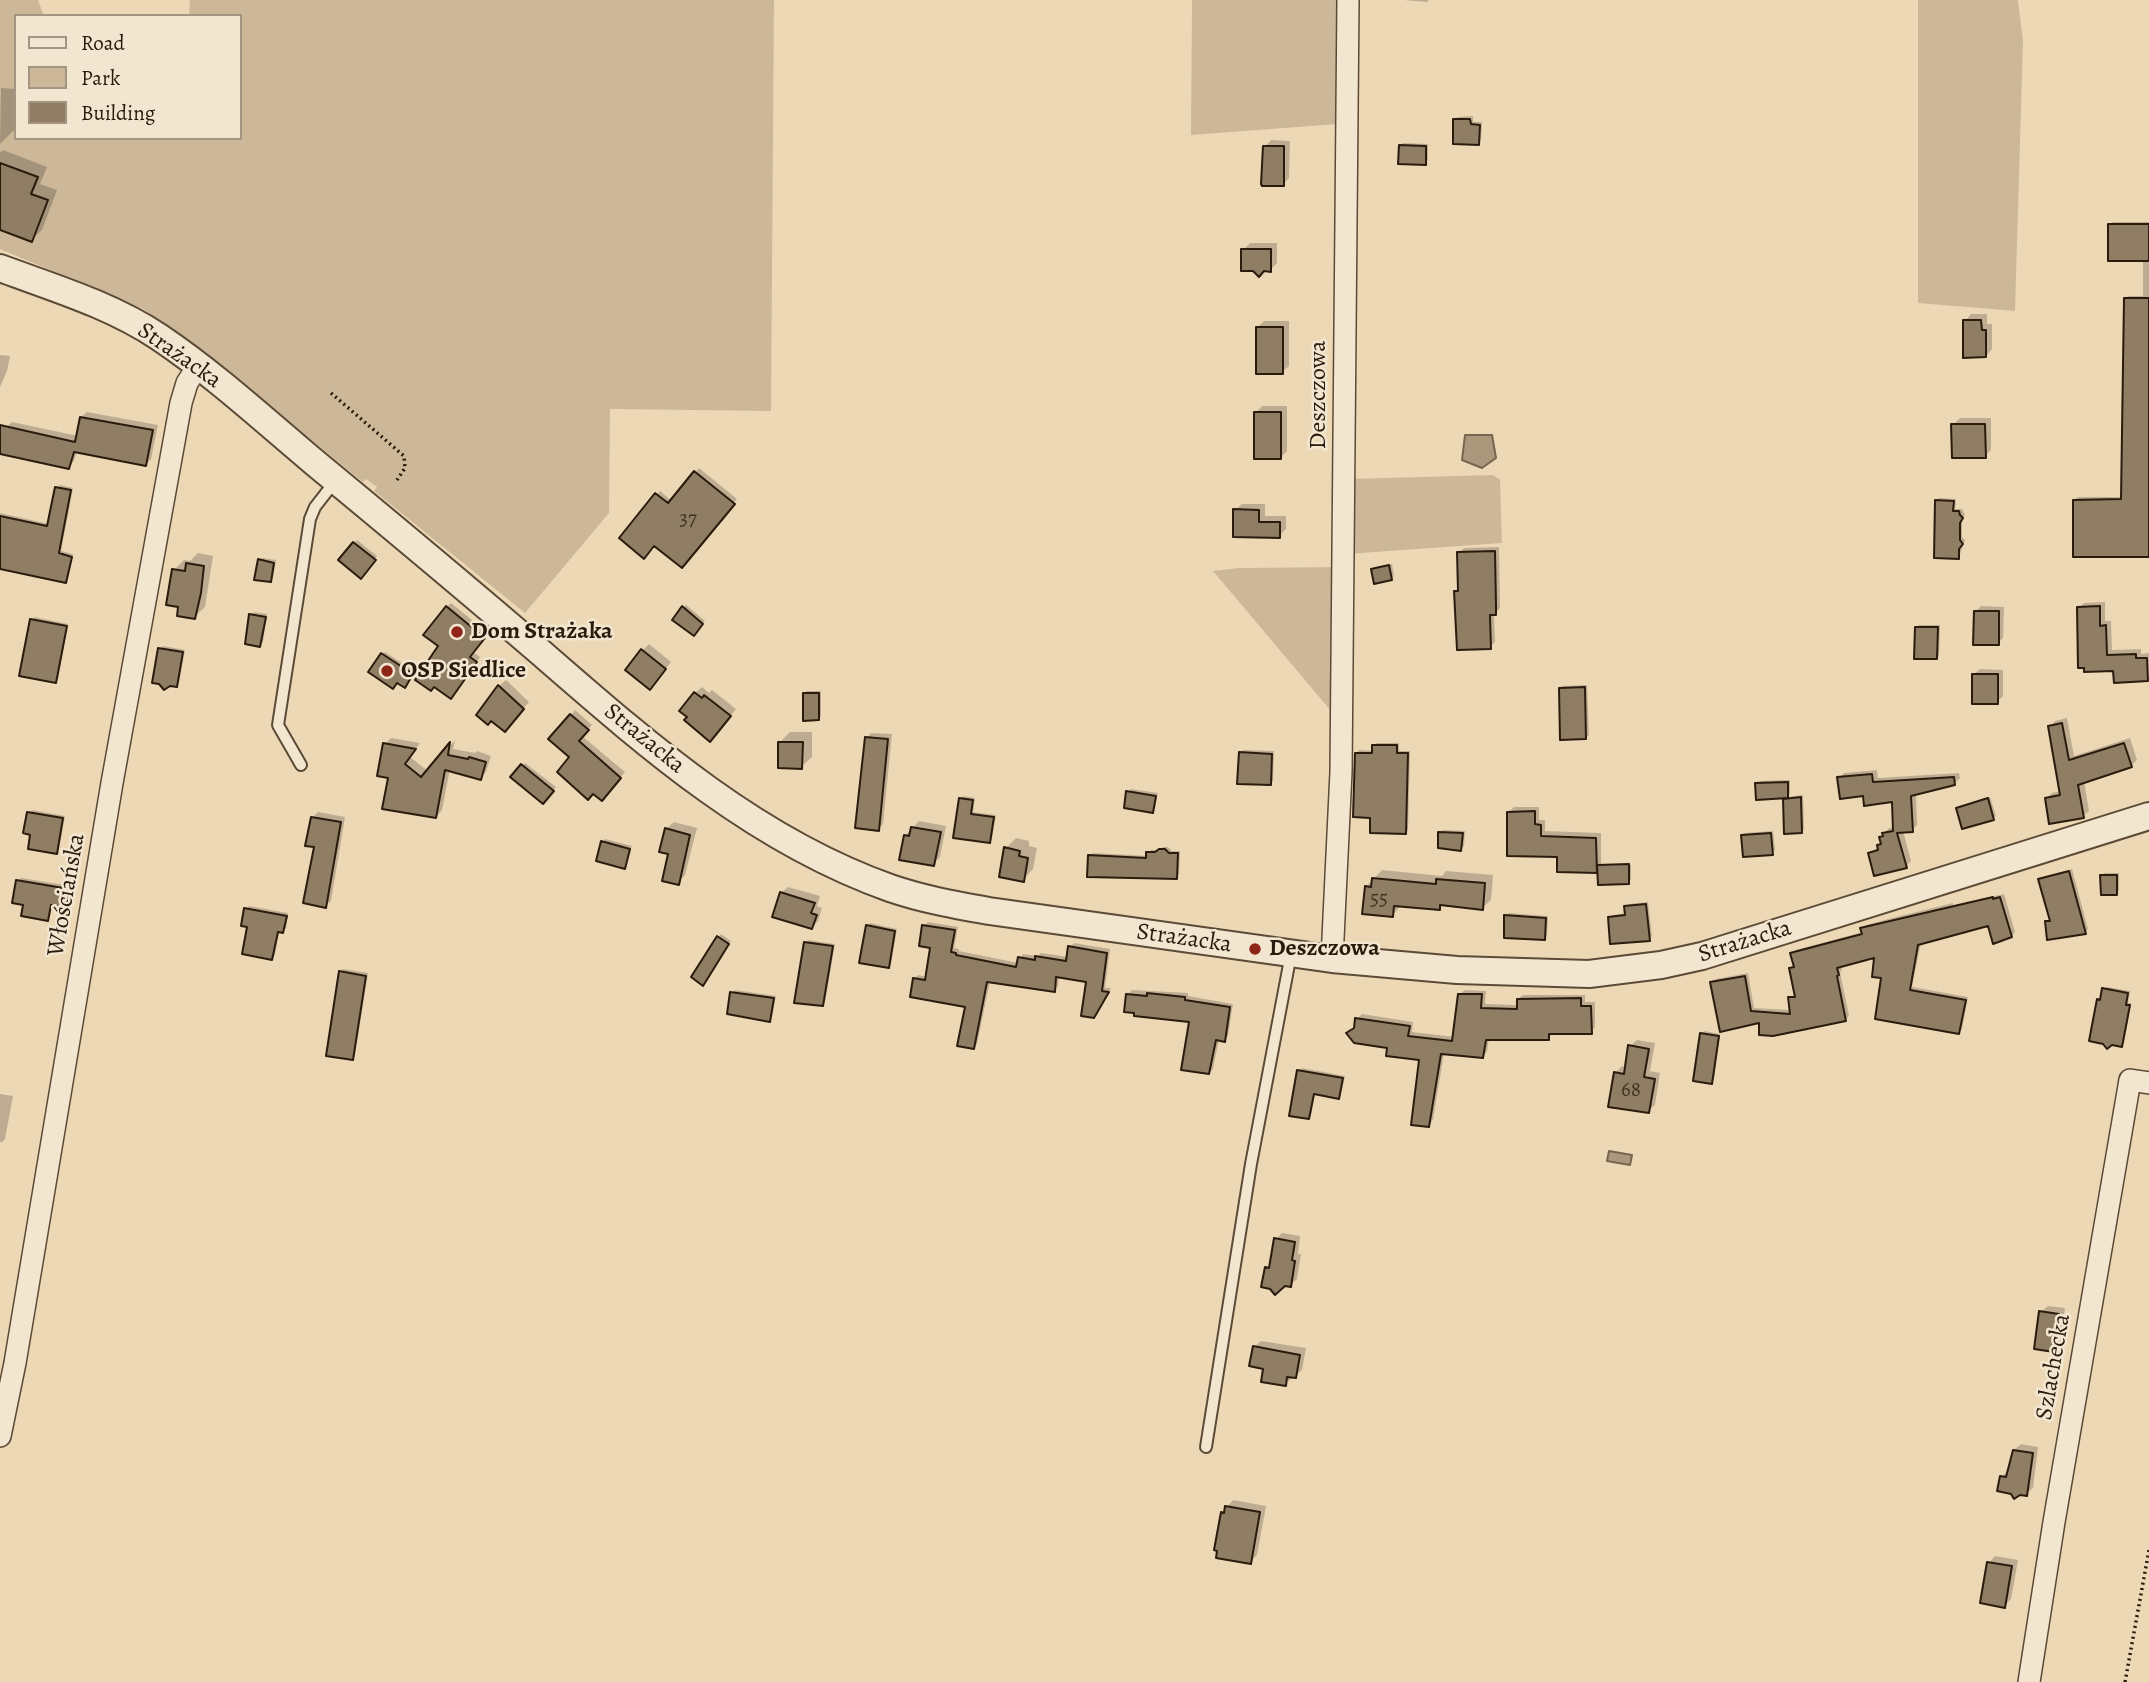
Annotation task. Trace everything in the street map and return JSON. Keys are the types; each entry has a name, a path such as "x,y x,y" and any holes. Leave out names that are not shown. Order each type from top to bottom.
{"street":[{"name":"Deszczowa","path":"1332,959 1342,759 1348,0"},
{"name":"Strażacka","path":"0,268 100,306 158,336 336,480 591,696 698,783 744,816 814,855 855,874 928,899 989,911 1332,959 1457,970 1570,975 1608,973 1702,956 2149,816"},
{"name":"Włościańska","path":"0,1436 15,1363 110,797 178,416 187,383 198,366"},
{"name":"Szlachecka","path":"2029,1682 2130,1080 2149,1083"}],"lane":[{"path":"301,765 278,725 310,519 315,507 336,480"},
{"path":"1206,1447 1251,1164 1291,954"}],"path":[{"path":"331,393 404,456 405,468 397,480"},
{"path":"2125,1682 2149,1550"}],"green space":[{"path":"0,0 38,0 43,14 14,14 14,140 242,140 242,14 189,14 190,0 774,0 771,411 610,409 609,513 525,613 374,491 377,487 366,479 363,482 207,355 143,309 0,249"},
{"path":"1192,0 1349,0 1351,123 1191,135"},
{"path":"1918,0 2018,0 2023,41 2015,311 1918,303"},
{"path":"1493,475 1500,480 1502,543 1347,554 1349,479"},
{"path":"1347,567 1342,724 1213,571 1239,568"}],"shaded area":[{"path":"1465,435 1492,435 1496,458 1482,468 1462,460"},
{"path":"1609,1151 1632,1155 1630,1165 1607,1161"}],"building":[{"path":"1453,119 1470,119 1471,124 1480,125 1479,145 1453,144"},
{"path":"1399,145 1426,146 1426,165 1398,164"},
{"path":"1263,146 1284,146 1284,186 1262,186"},
{"path":"0,163 38,177 31,194 48,200 32,242 0,230"},
{"path":"2108,224 2149,224 2149,261 2108,261"},
{"path":"1241,249 1271,249 1271,272 1264,271 1259,277 1253,271 1241,271"},
{"path":"2124,298 2149,298 2149,557 2073,557 2073,500 2121,499"},
{"path":"1963,320 1981,320 1982,330 1986,330 1986,357 1963,358"},
{"path":"1256,327 1283,327 1283,374 1256,374"},
{"path":"1254,412 1281,412 1281,459 1254,459"},
{"path":"80,417 153,430 146,466 74,452 69,469 0,454 0,425 75,442"},
{"path":"1951,424 1985,424 1986,458 1952,458"},
{"path":"694,471 735,504 682,568 654,546 644,559 619,538 655,493 668,503"},
{"path":"55,487 71,490 59,553 72,557 66,583 0,569 0,516 47,526"},
{"path":"1935,500 1954,501 1953,511 1959,511 1963,518 1960,523 1960,540 1963,544 1959,549 1959,559 1934,558"},
{"path":"1233,509 1259,510 1259,522 1280,522 1280,538 1233,537"},
{"path":"353,542 376,560 361,579 338,560"},
{"path":"1495,551 1496,615 1490,615 1491,649 1457,650 1454,591 1458,591 1457,552"},
{"path":"258,559 274,563 271,582 254,580"},
{"path":"186,563 204,566 195,619 177,616 178,607 166,605 172,569 185,571"},
{"path":"1389,565 1392,580 1374,584 1371,569"},
{"path":"446,606 485,638 470,657 477,662 451,699 434,687 431,691 415,680 438,646 423,635"},
{"path":"682,606 703,624 694,636 672,620"},
{"path":"2100,606 2100,626 2106,625 2107,655 2136,654 2136,658 2147,658 2148,681 2114,683 2113,671 2084,672 2084,668 2078,668 2077,607"},
{"path":"1974,611 1999,611 1999,645 1973,645"},
{"path":"249,614 266,617 260,647 245,644"},
{"path":"30,619 67,626 56,683 19,676"},
{"path":"1915,627 1938,627 1937,659 1914,659"},
{"path":"158,648 183,652 177,687 170,686 164,690 159,684 152,683"},
{"path":"641,649 666,669 650,690 625,670"},
{"name":"OSP Siedlice","path":"381,653 413,674 405,688 397,683 393,689 368,672"},
{"path":"1972,674 1998,674 1998,704 1972,704"},
{"path":"498,685 524,709 505,732 491,721 488,725 476,715"},
{"path":"1585,687 1586,739 1560,740 1559,688"},
{"path":"694,692 702,698 704,695 731,716 710,742 684,720 687,717 679,711"},
{"path":"803,693 819,693 819,720 803,721"},
{"path":"570,714 589,730 579,741 621,778 602,801 593,794 588,800 557,772 569,757 548,739"},
{"path":"2062,723 2069,760 2124,743 2132,767 2078,785 2084,818 2049,824 2045,798 2060,795 2048,726"},
{"path":"865,737 888,739 879,831 855,828"},
{"path":"450,742 448,755 486,762 481,780 445,770 436,818 382,809 388,778 377,776 383,743 416,749 405,764 421,777"},
{"path":"778,742 803,742 802,769 778,768"},
{"path":"1372,745 1397,745 1397,753 1408,753 1406,834 1370,833 1370,818 1353,817 1355,753 1372,753"},
{"path":"1239,752 1272,754 1271,785 1237,784"},
{"path":"521,764 554,791 543,804 510,777"},
{"path":"1872,774 1873,782 1954,777 1955,785 1911,796 1913,832 1897,833 1907,868 1874,876 1868,853 1878,850 1877,845 1881,844 1879,837 1883,836 1882,833 1893,831 1892,802 1864,806 1863,796 1840,799 1837,777"},
{"path":"1788,782 1788,798 1756,800 1755,783"},
{"path":"1126,791 1156,796 1153,813 1124,808"},
{"path":"1801,797 1802,833 1784,834 1783,799"},
{"path":"959,798 973,800 971,814 994,817 990,843 953,838"},
{"path":"1988,798 1994,820 1962,829 1956,808"},
{"path":"1535,811 1535,824 1541,825 1541,836 1596,838 1597,873 1557,872 1557,857 1507,856 1507,812"},
{"path":"27,812 63,818 57,854 28,849 30,835 23,833"},
{"path":"311,817 341,822 326,908 303,903 314,847 305,846"},
{"path":"911,827 941,832 934,866 899,860 904,835 909,836"},
{"path":"665,828 690,835 679,885 662,881 668,854 659,852"},
{"path":"1438,832 1463,833 1461,851 1438,848"},
{"path":"1771,833 1773,855 1743,857 1741,835"},
{"path":"601,841 630,849 625,869 596,861"},
{"path":"1004,847 1020,851 1019,856 1028,858 1024,882 999,877"},
{"path":"1159,849 1178,853 1177,879 1087,877 1088,855 1146,858 1146,852"},
{"path":"1629,864 1629,884 1598,885 1597,865"},
{"path":"2069,871 2086,934 2047,940 2045,921 2050,921 2038,879"},
{"path":"2100,875 2117,875 2117,895 2101,895"},
{"path":"1372,878 1436,884 1436,879 1485,883 1483,910 1440,905 1440,910 1394,906 1393,917 1362,914 1365,886 1371,887"},
{"path":"16,880 69,889 66,908 51,905 48,921 21,916 23,905 12,903"},
{"path":"780,892 815,903 811,913 817,915 812,929 772,917"},
{"path":"2000,897 2012,937 1993,944 1988,926 1918,945 1910,990 1966,1000 1959,1034 1875,1019 1881,978 1872,977 1874,958 1837,968 1846,1021 1773,1036 1759,1035 1759,1023 1720,1032 1710,982 1745,976 1751,1011 1790,1014 1788,997 1795,997 1789,968 1794,967 1790,953 1862,934 1860,928"},
{"path":"1646,904 1650,941 1610,944 1608,917 1625,915 1624,906"},
{"path":"244,908 287,916 283,933 278,932 272,960 242,954 247,927 241,926"},
{"path":"1504,915 1546,918 1545,940 1504,938"},
{"path":"866,925 895,931 889,968 859,963"},
{"path":"922,925 955,930 951,952 956,955 1016,967 1018,957 1035,960 1035,956 1066,961 1068,946 1107,953 1102,991 1109,992 1094,1018 1081,1016 1086,982 1056,977 1055,992 987,982 974,1049 957,1046 965,1007 910,997 913,978 925,980 930,948 919,946"},
{"path":"717,936 729,944 703,986 691,977"},
{"path":"804,942 833,946 823,1006 794,1003"},
{"path":"339,971 366,976 353,1060 326,1056"},
{"path":"2102,988 2128,993 2126,1005 2130,1005 2122,1047 2112,1045 2107,1049 2103,1044 2089,1041 2097,999 2100,1000"},
{"path":"730,992 774,998 770,1022 727,1014"},
{"path":"1147,993 1185,997 1185,1000 1230,1007 1225,1042 1216,1040 1209,1074 1181,1070 1189,1022 1134,1016 1134,1013 1124,1012 1126,994 1147,996"},
{"path":"1458,994 1482,994 1481,1008 1517,1009 1517,999 1581,998 1581,1006 1591,1006 1592,1034 1549,1034 1549,1040 1486,1040 1483,1058 1441,1054 1429,1127 1411,1125 1419,1060 1386,1056 1387,1048 1354,1043 1346,1033 1354,1028 1355,1018 1410,1026 1408,1036 1452,1041"},
{"path":"1700,1033 1719,1036 1712,1084 1693,1081"},
{"path":"1628,1045 1649,1049 1644,1077 1655,1079 1649,1113 1608,1107 1614,1072 1624,1074"},
{"path":"1297,1070 1343,1078 1339,1099 1314,1094 1309,1119 1289,1116"},
{"path":"1274,1238 1295,1242 1291,1287 1285,1286 1275,1295 1270,1289 1261,1287 1265,1267 1269,1268"},
{"path":"2039,1311 2059,1314 2054,1352 2034,1349"},
{"path":"1253,1346 1300,1355 1296,1378 1287,1377 1286,1386 1261,1382 1263,1369 1249,1366"},
{"path":"2013,1450 2033,1453 2027,1496 2020,1495 2014,1499 2011,1494 1997,1491 2000,1476 2006,1477"},
{"path":"1225,1506 1260,1512 1251,1564 1216,1558 1217,1551 1214,1550 1221,1512 1224,1513"},
{"path":"1987,1562 2012,1566 2005,1608 1980,1603"}],"place":[{"name":"Dom Strażaka","path":"457,632"},
{"name":"OSP Siedlice","path":"387,671"},
{"name":"Deszczowa","path":"1255,949"}]}
